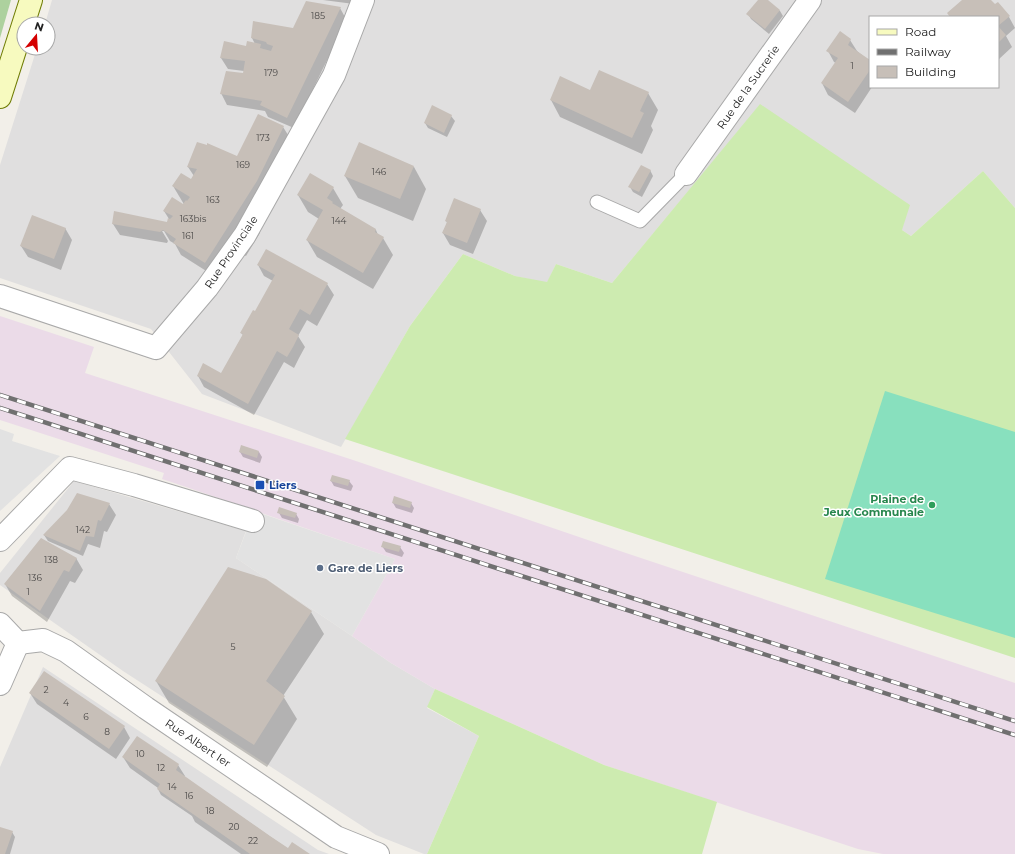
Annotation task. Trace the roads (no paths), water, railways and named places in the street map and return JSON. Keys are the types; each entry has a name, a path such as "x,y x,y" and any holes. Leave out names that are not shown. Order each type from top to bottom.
{"main road":[{"path":"2,86 31,0"}],"street":[{"name":"Rue Provinciale","path":"0,296 156,348 207,288 245,235 334,75 363,0"},
{"name":"Rue de la Sucrerie","path":"686,174 810,0"},
{"path":"0,540 70,468 134,485 253,521"},
{"path":"0,624 18,643 0,684"},
{"name":"Rue Albert Ier","path":"18,643 43,640 66,651 146,708 336,837 378,854"}],"lane":[{"path":"596,202 640,221 686,174"}],"railway":[{"path":"0,395 1015,721"},
{"path":"0,408 1015,735"}],"place":[{"name":"Liers","path":"260,485"},
{"name":"Plaine de Jeux Communale","path":"932,505"},
{"name":"Gare de Liers","path":"320,568"}]}
